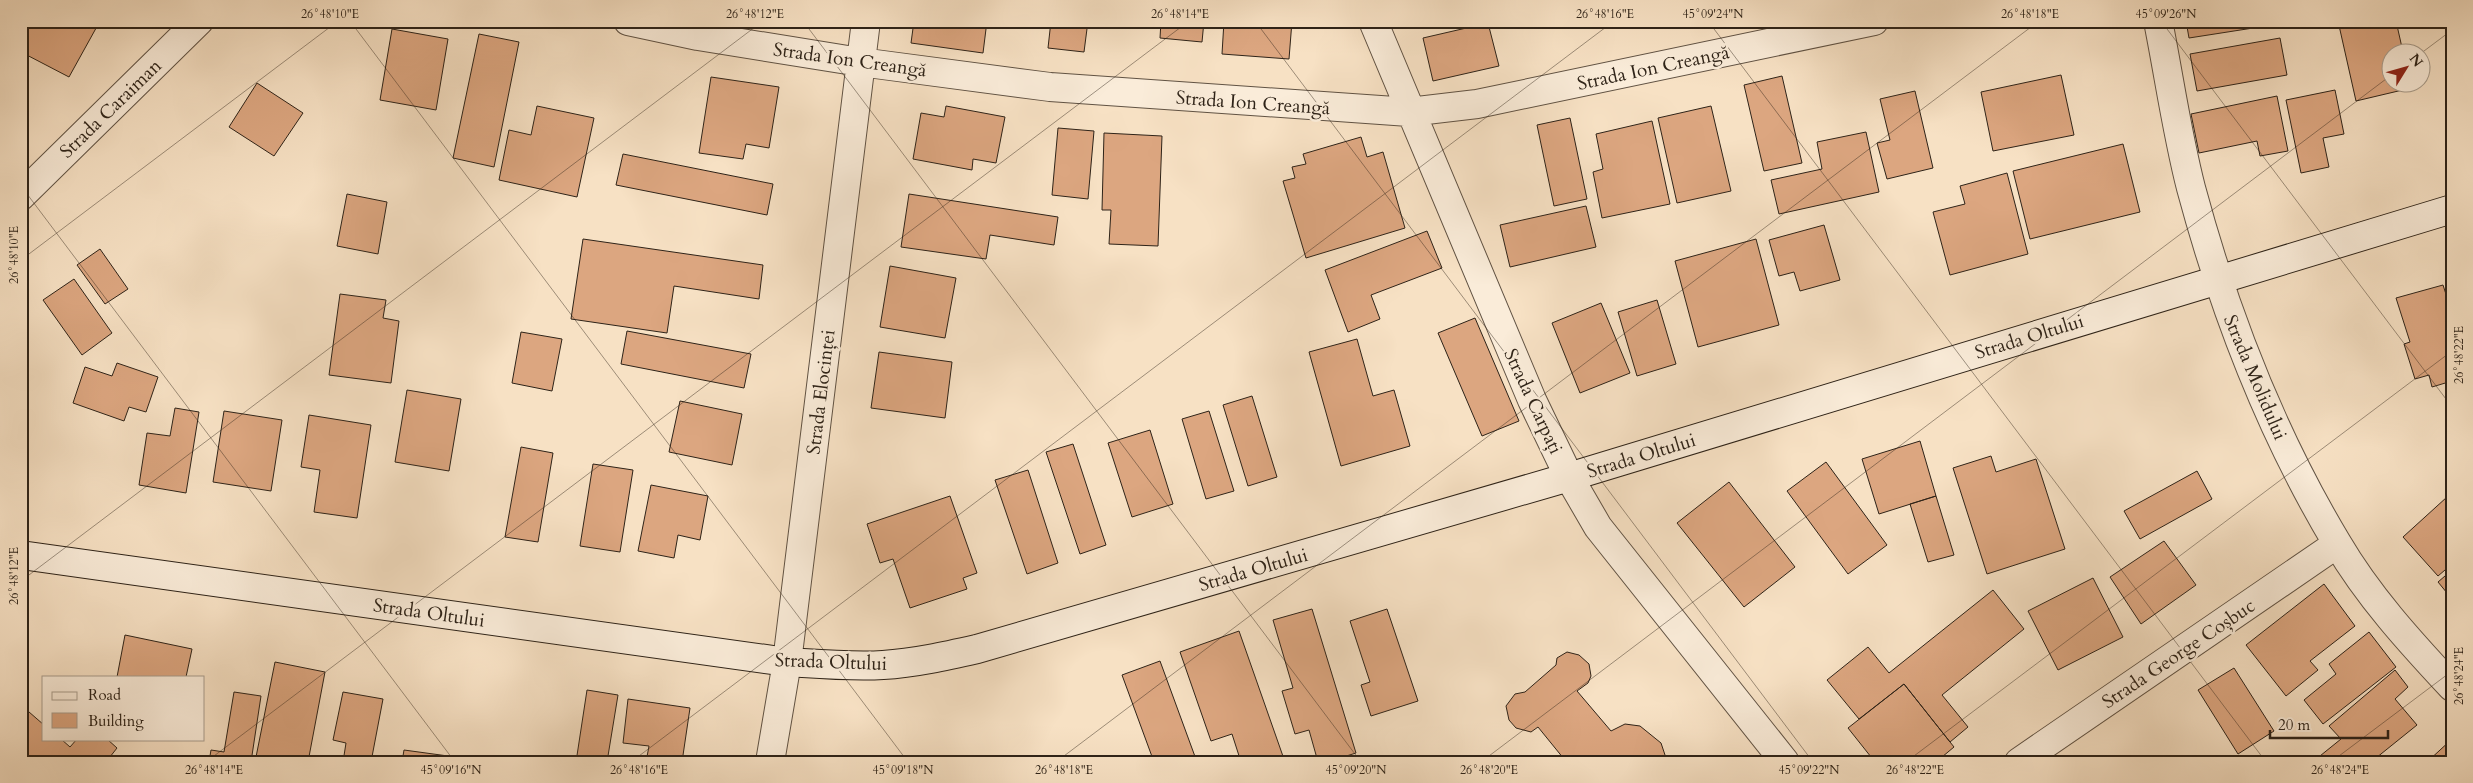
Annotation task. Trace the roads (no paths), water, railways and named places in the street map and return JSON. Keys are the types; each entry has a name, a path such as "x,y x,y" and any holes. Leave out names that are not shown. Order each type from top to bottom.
{"street":[{"name":"Strada Caraiman","path":"21,196 199,21"},
{"name":"Strada Ion Creangă","path":"628,21 698,36 860,62 1050,87 1409,112 1477,104 1874,21"},
{"name":"Strada Elocinței","path":"770,762 787,662 866,21"},
{"name":"Strada Carpați","path":"1373,21 1409,112 1532,400 1569,477 1598,527 1785,762"},
{"name":"Strada Molidului","path":"2158,21 2190,186 2217,278 2245,354 2293,464 2337,544 2394,624 2452,687"},
{"name":"Strada Oltului","path":"21,555 787,662 839,666 884,665 977,649 1569,477 2217,278 2452,209"},
{"name":"Strada George Coșbuc","path":"2019,762 2337,544"}]}
